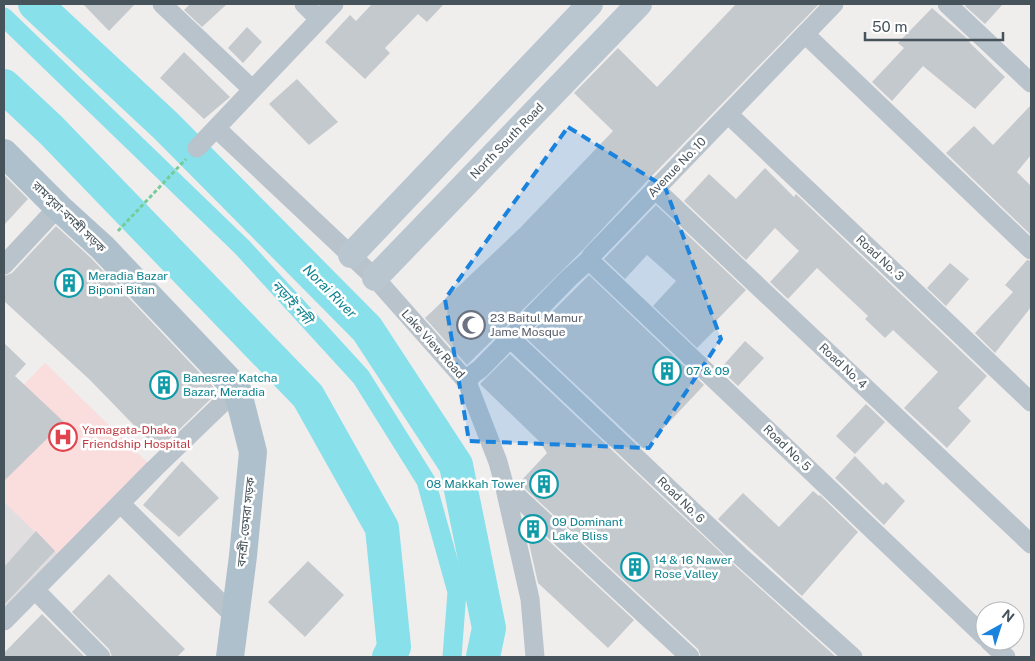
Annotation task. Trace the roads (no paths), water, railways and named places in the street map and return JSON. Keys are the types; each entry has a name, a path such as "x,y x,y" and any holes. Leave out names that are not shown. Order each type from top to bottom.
{"main road":[{"name":"রামপুরা-বনশ্রী সড়ক","path":"4,153 102,248 237,389"},
{"name":"বনশ্রী-ডেমরা সড়ক","path":"230,657 253,452 237,389"}],"street":[{"path":"162,4 252,89"},
{"path":"304,4 319,19"},
{"path":"197,148 334,4"},
{"path":"351,255 590,4"},
{"name":"North South Road","path":"375,278 639,4"},
{"name":"Avenue No. 10","path":"467,382 589,260 834,4"},
{"path":"947,4 1031,83"},
{"path":"805,34 1031,250"},
{"name":"Road No. 3","path":"728,114 1031,402"},
{"name":"Lake View Road","path":"216,128 375,278 467,382 504,484 530,599 535,657"},
{"name":"Road No. 4","path":"655,189 1031,544"},
{"path":"4,265 58,207"},
{"name":"Road No. 5","path":"589,260 975,627"},
{"name":"Road No. 6","path":"515,334 739,555 853,657"},
{"path":"4,621 237,389"},
{"path":"504,484 690,657"},
{"path":"121,504 235,617"},
{"path":"35,590 101,657"}],"waterway":[{"name":"Norai River","path":"35,4 166,126 367,329 456,465 489,628 483,657"},
{"name":"নড়াই নদী","path":"4,17 242,247 361,377 426,481 457,592 452,657"},
{"name":"Norai River","path":"4,86 51,130 308,396 382,528 394,647 389,657"}],"place":[{"name":"Meradia Bazar Biponi Bitan","path":"69,283"},
{"name":"23 Baitul Mamur Jame Mosque","path":"471,325"},
{"name":"07 & 09","path":"667,371"},
{"name":"Banesree Katcha Bazar, Meradia","path":"164,385"},
{"name":"Yamagata-Dhaka Friendship Hospital","path":"63,437"},
{"name":"08 Makkah Tower","path":"544,484"},
{"name":"09 Dominant Lake Bliss","path":"533,529"},
{"name":"14 & 16 Nawer Rose Valley","path":"635,567"}]}
